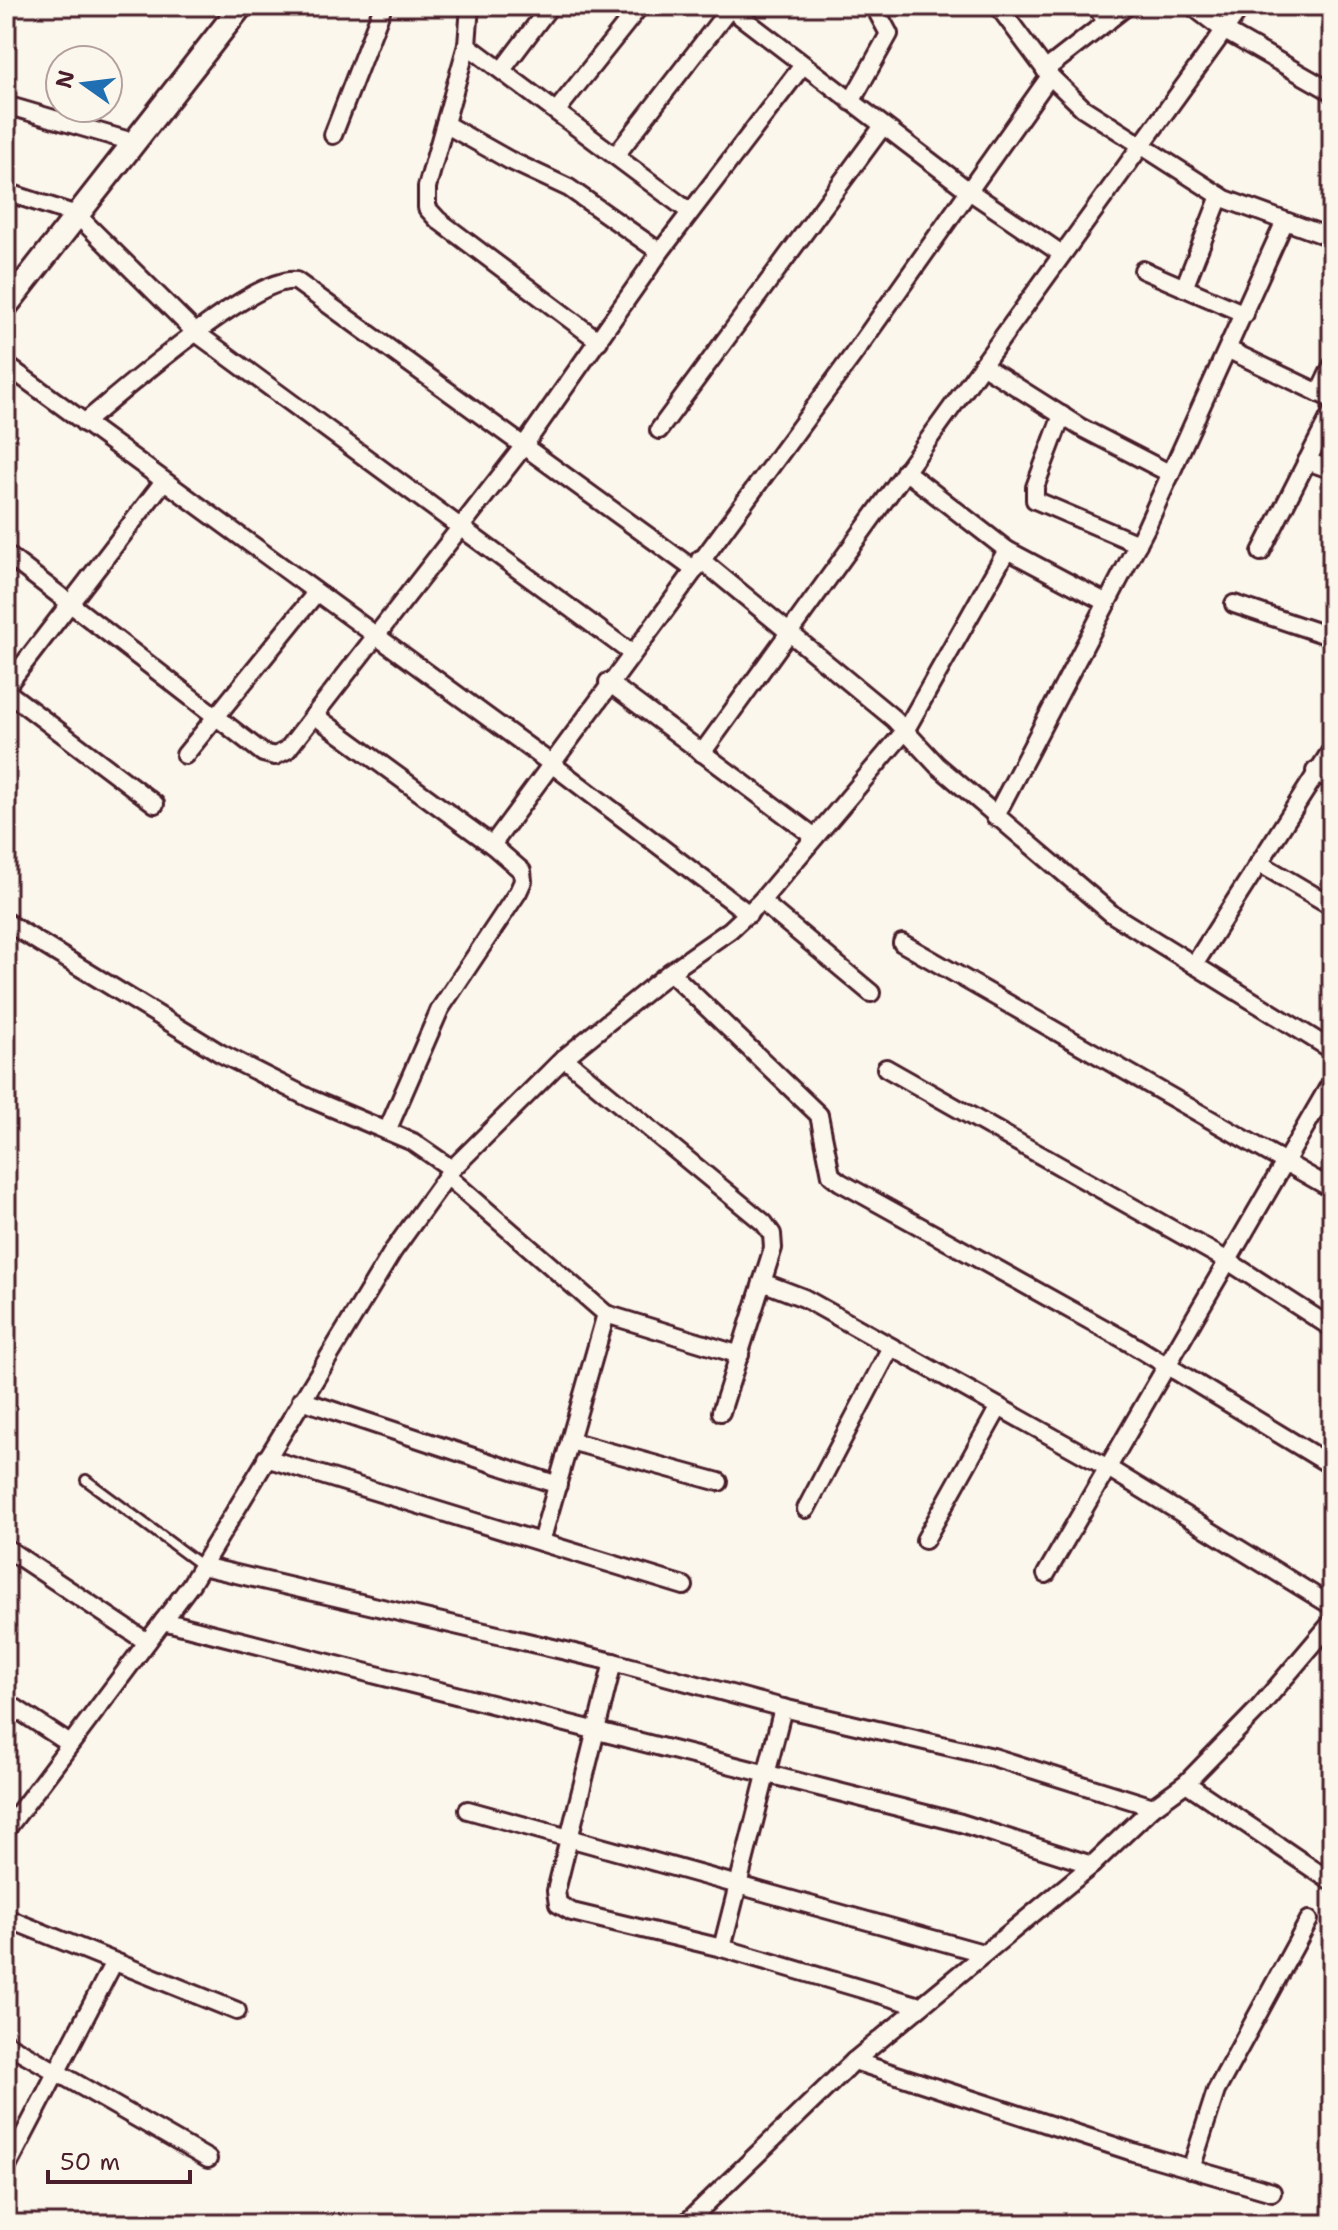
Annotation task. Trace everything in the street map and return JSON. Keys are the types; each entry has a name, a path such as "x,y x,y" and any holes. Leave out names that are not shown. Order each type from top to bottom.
{"street":[{"path":"6,306 241,6"},
{"path":"333,135 383,6"},
{"path":"470,6 467,45 427,187 427,208 438,220 599,341"},
{"path":"502,70 550,6"},
{"path":"558,109 640,6"},
{"path":"851,102 889,34 874,6"},
{"path":"998,6 1048,73 1083,108 1220,196 1332,238"},
{"path":"1095,6 1107,22"},
{"path":"492,845 630,652 853,355 1048,73 1127,6"},
{"path":"1192,6 1225,31 1332,92"},
{"path":"702,753 1242,6"},
{"path":"616,155 728,7 969,191 1062,254"},
{"path":"467,45 558,109 690,212"},
{"path":"6,554 263,753 275,756 287,750 523,447 660,252 803,65"},
{"path":"6,105 133,142"},
{"path":"445,124 509,160 569,188 660,252"},
{"path":"659,430 883,126"},
{"path":"6,192 77,215 195,332 630,652"},
{"path":"1184,288 1220,196"},
{"path":"995,817 1138,544 1229,350 1285,221"},
{"path":"1143,270 1245,314"},
{"path":"84,423 195,332 278,282 296,281 523,447 696,563 789,632 905,731 937,765 995,817 1112,914 1332,1050"},
{"path":"1229,350 1326,396 1332,366"},
{"path":"6,365 549,762 749,914"},
{"path":"982,365 1062,415 1171,474"},
{"path":"1261,552 1332,412"},
{"path":"1062,415 1035,487 1035,500 1138,544"},
{"path":"1307,461 1332,470"},
{"path":"905,471 1007,550 1107,603"},
{"path":"155,804 6,689 164,481"},
{"path":"6,1830 202,1566 393,1251 449,1172 564,1058 670,972 749,914 761,901 905,731 1007,550"},
{"path":"185,755 316,593"},
{"path":"1234,604 1332,637"},
{"path":"608,682 815,837"},
{"path":"314,715 492,845 522,871 523,881 440,1009 387,1131"},
{"path":"1194,965 1315,771 1332,749"},
{"path":"1315,771 1332,781"},
{"path":"1259,863 1332,906"},
{"path":"761,901 871,993"},
{"path":"6,922 220,1053 311,1099 413,1142 606,1314 740,1355"},
{"path":"902,943 1332,1189"},
{"path":"670,972 819,1115 831,1175 840,1182 1168,1366 1332,1466"},
{"path":"564,1058 764,1223 772,1234 773,1248 721,1412"},
{"path":"886,1068 1228,1261 1332,1328"},
{"path":"1046,1574 1332,1081"},
{"path":"762,1282 804,1298 1108,1468 1332,1606"},
{"path":"541,1542 606,1314"},
{"path":"806,1509 891,1347"},
{"path":"301,1400 558,1485"},
{"path":"925,1540 999,1407"},
{"path":"570,1441 719,1482"},
{"path":"266,1458 684,1586"},
{"path":"6,1548 147,1642"},
{"path":"202,1566 613,1662 783,1708 993,1757 1153,1807"},
{"path":"163,1621 961,1823 1092,1865"},
{"path":"685,2224 854,2061 1092,1865 1153,1807 1186,1783 1258,1709 1332,1622"},
{"path":"613,1662 556,1891 558,1904 572,1912 722,1948 920,2006"},
{"path":"6,1702 70,1744"},
{"path":"722,1948 783,1708"},
{"path":"1186,1783 1332,1882"},
{"path":"468,1810 738,1882 983,1953"},
{"path":"6,1918 237,2011"},
{"path":"1191,2169 1216,2091 1309,1920"},
{"path":"6,2169 59,2074 114,1962"},
{"path":"6,2043 208,2159"},
{"path":"854,2061 1272,2192"}],"lane":[{"path":"86,1480 202,1566"}]}
